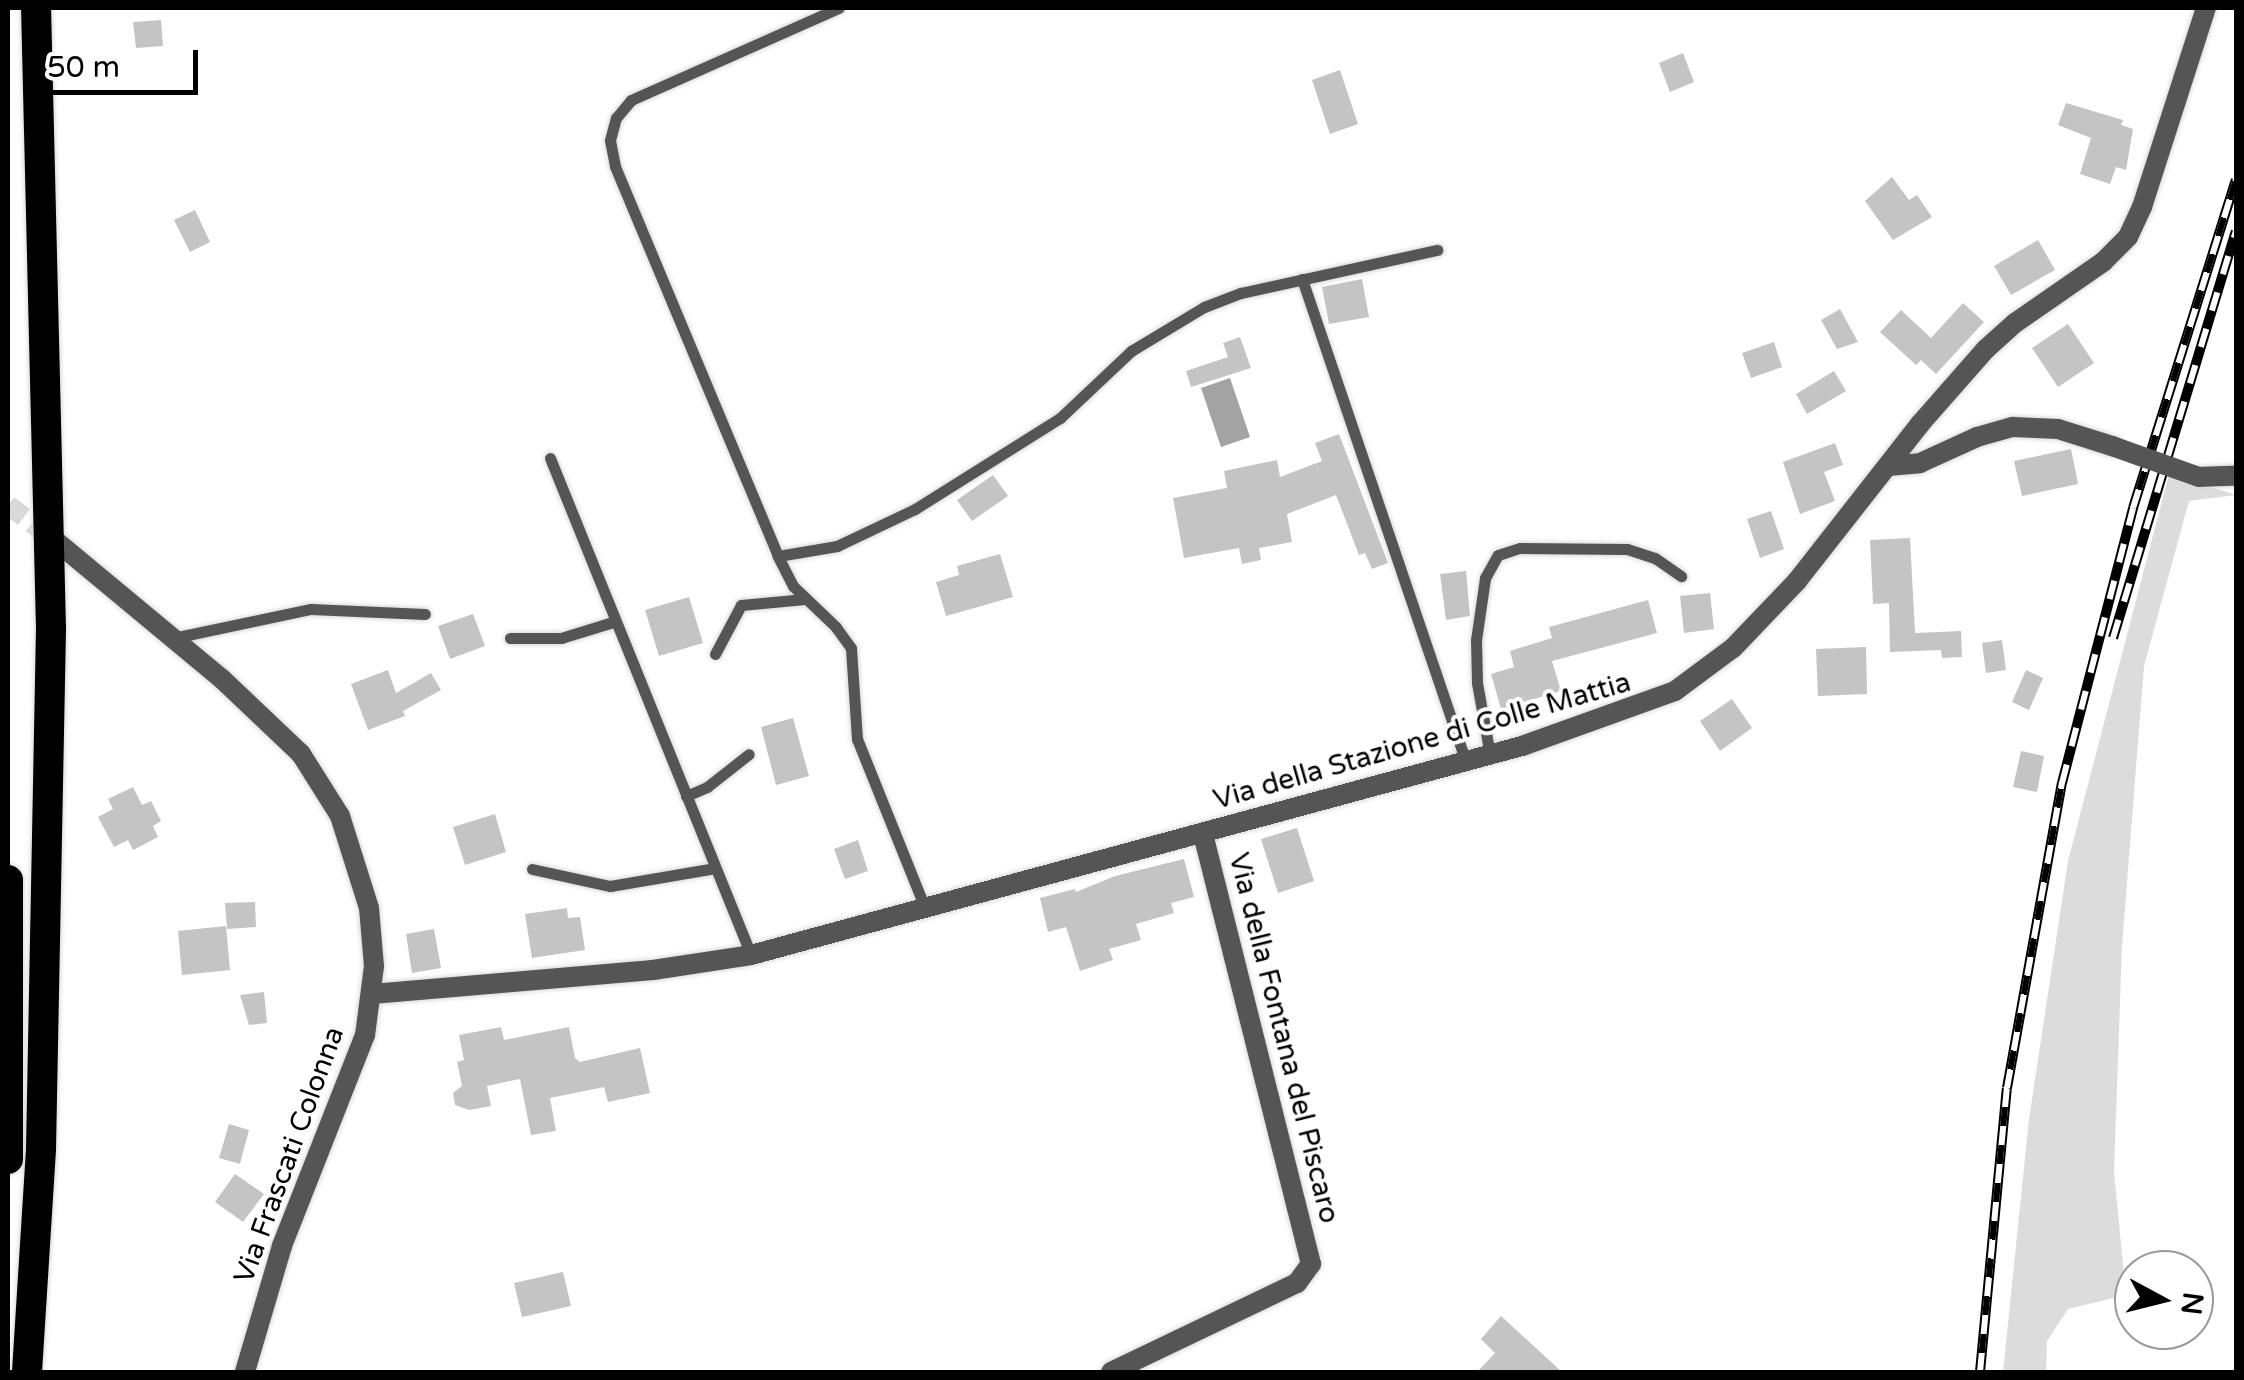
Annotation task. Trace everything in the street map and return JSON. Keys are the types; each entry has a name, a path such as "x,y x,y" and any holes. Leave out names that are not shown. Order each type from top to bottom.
{"highway":[{"path":"27,1372 42,1116 51,629 36,8"},
{"path":"8,880 8,1159"}],"street":[{"name":"Via della Stazione di Colle Mattia","path":"372,994 652,970 751,954 1466,762 1645,705 1704,672 1797,581 1994,340 2104,262 2128,237 2142,207 2206,8"},
{"path":"1888,466 1920,464 1989,432 2021,426 2058,429 2200,477 2236,476"},
{"name":"Via Frascati Colonna","path":"57,542 285,737 332,800 369,908 372,994 356,1066 282,1246 246,1372"},
{"name":"Via della Fontana del Piscaro","path":"1112,1372 1297,1283 1312,1264 1203,834"}],"lane":[{"path":"840,8 638,96 620,111 610,140 615,166 778,556 805,599 841,632 850,648 857,739 924,908"},
{"path":"778,556 837,546 906,514 1060,418 1120,360 1176,321 1230,296 1437,250"},
{"path":"1302,279 1466,762"},
{"path":"550,458 751,954"},
{"path":"1490,755 1477,682 1476,640 1485,578 1498,555 1520,548 1628,550 1654,558 1680,576"},
{"path":"715,654 741,605 805,599"},
{"path":"173,638 311,609 425,614"},
{"path":"510,638 561,638 614,622"},
{"path":"686,796 707,786 749,754"},
{"path":"532,870 610,886 716,868"}],"shaded area":[{"path":"1230,378 1250,437 1221,447 1201,388"},
{"path":"2169,474 2236,495 2189,501 2144,666 2122,946 2114,1172 2122,1250 2114,1250 2114,1298 2068,1309 2047,1341 2046,1372 2003,1372 2029,1119 2068,861"}],"building":[{"path":"161,20 163,46 136,48 133,22"},
{"path":"1683,53 1694,82 1670,92 1659,63"},
{"path":"1340,70 1358,124 1330,134 1312,80"},
{"path":"2066,103 2123,120 2121,125 2133,129 2126,170 2116,167 2110,184 2080,174 2091,138 2058,125"},
{"path":"1892,177 1909,200 1917,195 1932,217 1893,240 1865,201"},
{"path":"195,210 210,242 190,252 174,220"},
{"path":"2038,240 2055,270 2011,295 1994,266"},
{"path":"1362,279 1369,317 1329,324 1322,287"},
{"path":"1963,303 1984,322 1936,374 1921,360 1916,365 1880,332 1901,310 1931,338"},
{"path":"1840,309 1858,342 1837,349 1821,320"},
{"path":"2068,324 2094,363 2058,387 2032,348"},
{"path":"1240,337 1251,368 1191,387 1186,371 1228,357 1223,343"},
{"path":"1774,342 1782,367 1751,378 1742,353"},
{"path":"1834,371 1846,391 1807,414 1796,394"},
{"path":"1339,434 1388,563 1372,569 1365,553 1359,555 1336,495 1287,514 1292,542 1259,548 1261,560 1242,564 1239,548 1184,558 1173,498 1227,488 1224,471 1277,460 1280,477 1322,461 1315,443"},
{"path":"1835,443 1843,465 1824,472 1835,501 1800,514 1783,462"},
{"path":"2071,449 2078,484 2022,496 2014,461"},
{"path":"993,475 1008,496 972,521 957,500"},
{"path":"1771,511 1784,549 1760,558 1747,519"},
{"path":"1910,538 1915,633 1961,631 1962,657 1942,658 1941,650 1890,652 1889,603 1873,604 1870,540"},
{"path":"1000,554 1013,597 946,616 936,582 959,575 957,566"},
{"path":"1466,571 1470,616 1446,620 1440,574"},
{"path":"1710,593 1714,629 1684,633 1680,596"},
{"path":"689,597 703,643 659,656 645,610"},
{"path":"1648,600 1657,633 1552,661 1561,691 1501,709 1491,674 1514,667 1510,651 1552,638 1549,627"},
{"path":"473,614 485,646 450,659 438,626"},
{"path":"2002,640 2006,670 1986,673 1982,643"},
{"path":"1866,647 1867,694 1818,696 1816,649"},
{"path":"388,670 396,693 431,673 441,690 403,711 405,716 368,730 351,684"},
{"path":"2026,670 2043,678 2029,710 2012,702"},
{"path":"1732,699 1752,728 1720,751 1700,721"},
{"path":"793,718 809,776 776,785 761,727"},
{"path":"2021,751 2044,756 2037,792 2013,787"},
{"path":"133,787 142,805 151,801 161,821 153,826 158,837 133,850 128,840 114,847 98,817 113,809 108,799"},
{"path":"495,814 506,852 465,865 453,827"},
{"path":"1297,828 1314,881 1278,893 1261,839"},
{"path":"858,840 868,871 845,879 834,849"},
{"path":"1184,859 1194,897 1171,903 1174,913 1136,924 1141,940 1109,949 1113,960 1080,971 1066,927 1048,932 1040,898 1075,889 1076,892 1115,876"},
{"path":"255,902 256,927 227,929 225,903"},
{"path":"567,908 568,918 580,917 585,950 532,958 525,914"},
{"path":"226,926 230,970 182,975 178,931"},
{"path":"434,929 441,968 412,973 406,934"},
{"path":"264,992 267,1023 249,1025 240,995"},
{"path":"501,1027 504,1040 569,1027 575,1058 580,1062 640,1048 650,1093 608,1102 604,1087 550,1098 556,1131 531,1135 520,1079 487,1086 491,1106 469,1110 455,1105 453,1093 462,1086 457,1062 464,1060 459,1035"},
{"path":"229,1124 249,1130 240,1164 219,1158"},
{"path":"235,1174 264,1194 243,1222 215,1202"},
{"path":"563,1272 571,1306 522,1317 514,1283"},
{"path":"1501,1316 1562,1372 1477,1372 1495,1353 1481,1339"}],"tunnel":[{"path":"8,505 54,540"}],"railway":[{"path":"1980,1372 2007,1088 2062,783 2133,508 2236,180"},
{"path":"2113,638 2236,231"}]}
